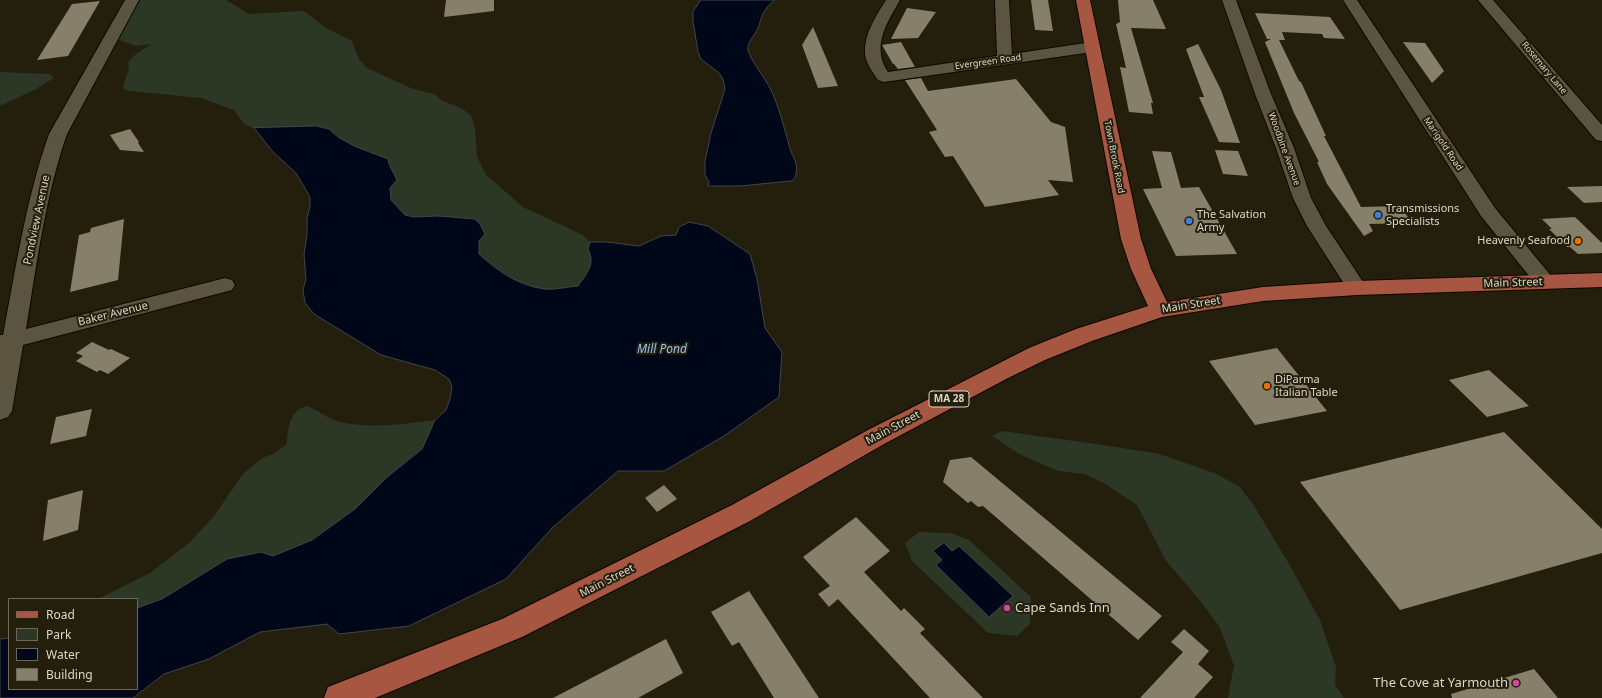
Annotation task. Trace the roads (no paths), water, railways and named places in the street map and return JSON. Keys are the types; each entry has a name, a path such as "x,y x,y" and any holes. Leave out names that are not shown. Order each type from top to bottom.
{"main road":[{"name":"Town Brook Road","path":"1083,0 1131,239 1141,269 1160,310"},
{"name":"Main Street","path":"343,697 512,628 741,513 876,437 1037,354 1084,335 1160,310 1263,294 1358,288 1602,280"}],"street":[{"name":"Pondview Avenue","path":"0,411 7,342 38,201 52,151 58,134 132,0"},
{"name":"Evergreen Road","path":"893,0 873,42 873,58 884,77 1092,47"},
{"path":"1002,0 1005,59"},
{"name":"Woodbine Avenue","path":"1229,0 1263,94 1285,148 1302,198 1317,226 1358,288"},
{"name":"Marigold Road","path":"1350,0 1488,212 1545,282"},
{"name":"Rosemary Lane","path":"1485,0 1602,136"},
{"name":"Baker Avenue","path":"7,342 225,285"}],"water":[{"path":"701,0 775,0 768,6 763,14 757,31 749,44 748,50 771,90 779,110 797,170 796,176 791,181 740,186 708,186 709,182 705,175 705,161 711,133 725,89 723,79 719,73 701,59 698,52 693,12"},
{"name":"Mill Pond","path":"316,126 329,129 338,137 354,146 388,159 397,180 390,188 391,200 405,215 414,217 438,216 475,219 480,224 485,234 479,241 479,254 508,276 534,287 556,289 578,286 591,264 588,249 590,242 607,242 639,246 661,236 676,235 679,227 689,222 708,226 750,254 757,279 765,328 782,352 779,397 724,436 664,471 618,471 553,527 506,579 409,626 339,634 327,624 260,632 209,659 164,674 133,698 0,698 0,639 8,638 8,690 138,690 138,608 162,599 227,559 261,552 273,556 312,540 355,509 386,478 422,449 435,420 446,410 452,387 449,379 435,370 381,355 314,314 305,303 303,290 306,279 304,255 310,197 296,173 273,152 254,128"},
{"path":"944,543 952,551 959,546 1013,596 989,617 936,565 942,560 933,551"}],"place":[{"name":"Transmissions Specialists","path":"1378,215"},
{"name":"The Salvation Army","path":"1189,221"},
{"name":"Heavenly Seafood","path":"1578,241"},
{"name":"DiParma Italian Table","path":"1267,386"},
{"name":"Cape Sands Inn","path":"1007,608"},
{"name":"The Cove at Yarmouth","path":"1516,683"}]}
